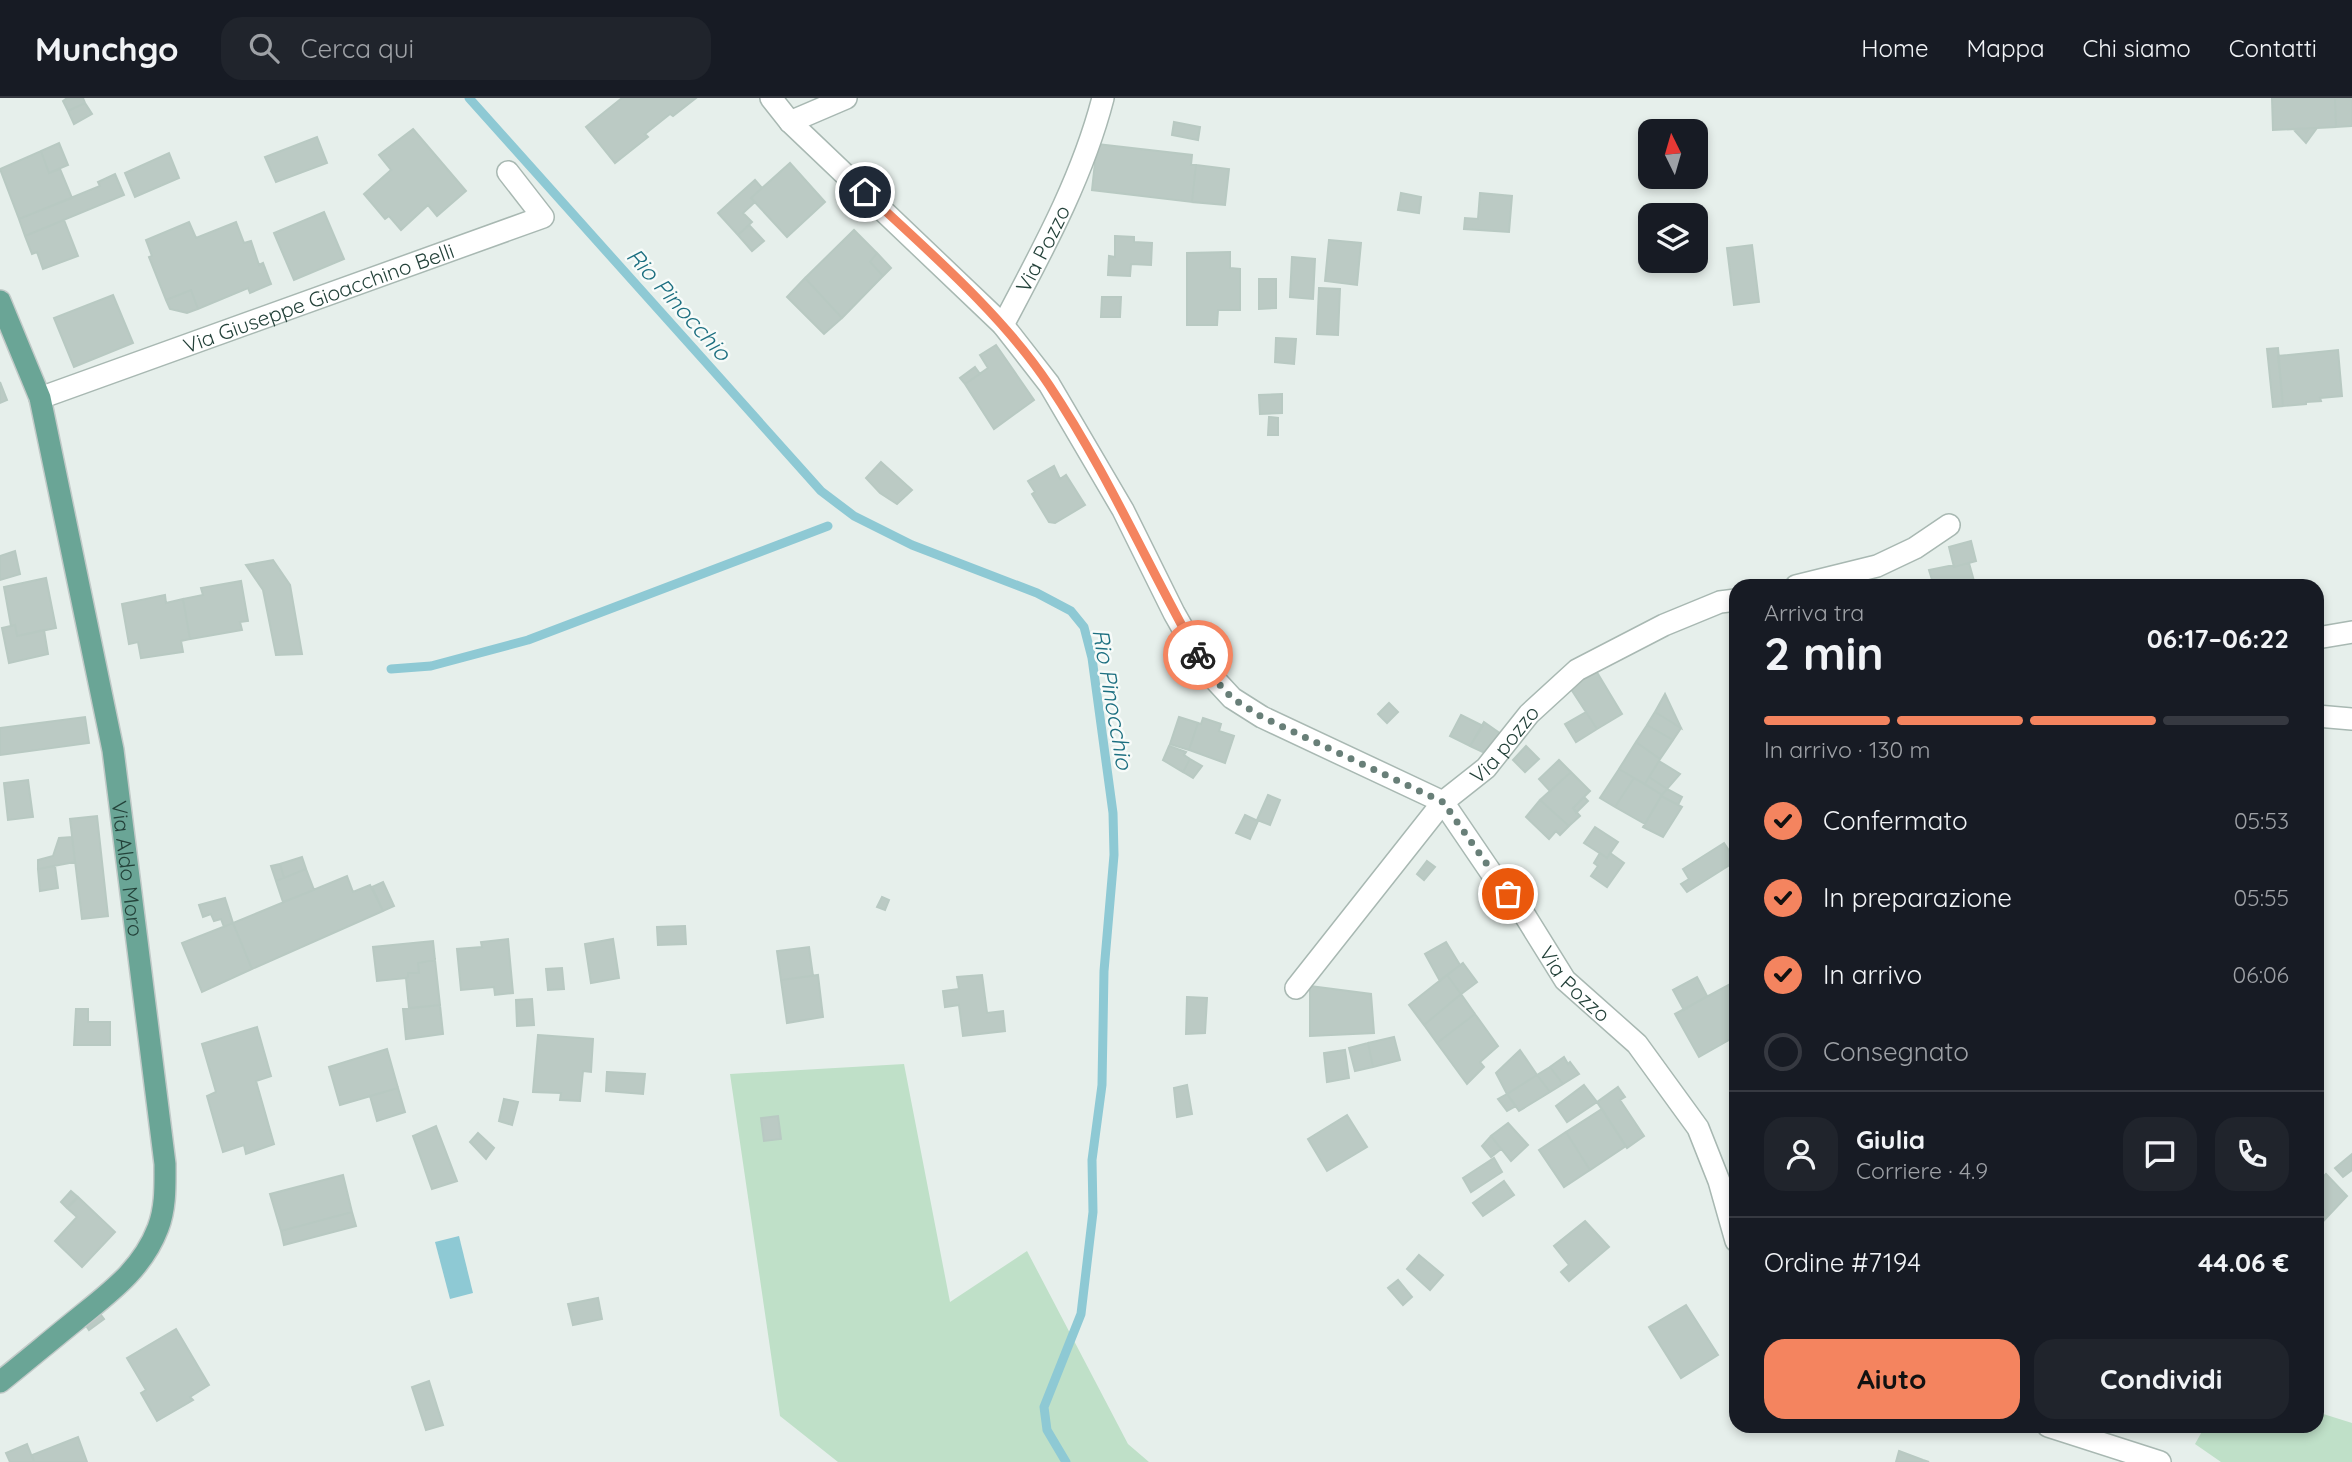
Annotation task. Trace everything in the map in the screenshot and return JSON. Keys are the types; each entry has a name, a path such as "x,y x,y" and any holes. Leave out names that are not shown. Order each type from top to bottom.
{"main road":[{"name":"Via Aldo Moro","path":"0,301 40,398 113,750 165,1164 164,1207 158,1227 149,1246 126,1279 0,1382"}],"street":[{"path":"771,98 790,122 1003,325 1049,384 1123,510 1174,613 1207,671 1232,698 1262,717 1443,802"},
{"path":"790,122 846,98"},
{"name":"Via Pozzo","path":"1003,325 1064,209 1095,131 1103,98"},
{"name":"Via Giuseppe Gioacchino Belli","path":"40,398 543,216 508,172"},
{"path":"1824,579 1877,566 1915,548 1949,525"},
{"name":"Via pozzo","path":"1296,988 1443,802 1486,768 1529,714 1577,670 1664,625 1729,601"},
{"path":"2324,637 2352,632"},
{"path":"2324,717 2352,719"},
{"name":"Via Pozzo","path":"1443,802 1492,874 1524,914 1565,980 1637,1044 1698,1128 1719,1181 1729,1216"},
{"path":"2070,1433 2160,1462"}],"green space":[{"path":"904,1064 950,1302 1027,1251 1128,1444 1149,1462 838,1462 780,1416 730,1074"},
{"path":"2324,1414 2352,1423 2352,1462 2221,1462 2195,1444 2201,1433 2324,1433"}],"water":[{"path":"459,1236 473,1293 450,1299 435,1242"}],"building":[{"path":"67,98 83,98 85,103 68,111 63,101"},
{"path":"622,98 696,98 645,134 648,137 615,163 586,127"},
{"path":"2272,98 2335,98 2336,127 2273,130"},
{"path":"2335,98 2352,98 2352,126 2336,127"},
{"path":"85,103 92,114 74,124 68,111"},
{"path":"1174,122 1200,127 1198,140 1172,135"},
{"path":"2317,128 2306,143 2293,129"},
{"path":"413,129 466,191 437,216 428,205 401,230 389,216 385,219 364,194 391,170 379,155"},
{"path":"317,137 327,163 276,182 265,157"},
{"path":"59,143 68,165 49,173 41,151"},
{"path":"1097,144 1192,155 1191,165 1196,165 1192,202 1092,190"},
{"path":"41,151 49,173 60,169 72,198 19,219 0,169"},
{"path":"169,153 179,178 135,197 125,173"},
{"path":"790,163 825,202 787,237 751,198"},
{"path":"1196,165 1229,169 1225,205 1192,202"},
{"path":"115,174 124,195 25,236 19,219 100,186 98,182"},
{"path":"755,180 762,188 751,198 755,202 743,213 752,222 738,235 718,213"},
{"path":"1401,193 1421,197 1419,213 1398,210"},
{"path":"1480,193 1512,196 1509,232 1464,229 1465,218 1478,219"},
{"path":"324,212 344,259 294,280 274,233"},
{"path":"64,220 78,256 43,269 37,252 32,254 25,236"},
{"path":"189,222 196,238 236,222 244,243 251,241 259,265 263,263 271,284 250,293 248,288 198,309 191,290 166,300 149,257 152,256 146,240"},
{"path":"749,225 764,241 752,251 738,235"},
{"path":"854,230 877,253 870,262 883,276 842,318 805,278"},
{"path":"1115,236 1134,237 1134,242 1152,243 1151,265 1131,264 1130,276 1108,275 1109,256 1115,257"},
{"path":"1329,240 1361,243 1357,285 1325,281"},
{"path":"1752,245 1759,302 1734,305 1727,248"},
{"path":"1230,252 1230,268 1240,269 1240,310 1218,310 1217,325 1187,325 1187,253"},
{"path":"877,253 891,268 883,276 870,262"},
{"path":"1292,257 1315,259 1313,299 1290,297"},
{"path":"805,278 842,318 824,334 787,297"},
{"path":"1259,279 1276,279 1276,308 1259,309"},
{"path":"1319,288 1340,289 1338,335 1317,334"},
{"path":"191,290 198,309 187,313 170,309 166,300"},
{"path":"113,295 133,343 74,367 54,318"},
{"path":"1102,297 1121,297 1120,317 1101,317"},
{"path":"1276,338 1296,339 1294,364 1275,362"},
{"path":"996,345 1034,400 994,429 965,384 988,368 980,355"},
{"path":"2278,348 2283,406 2273,407 2267,349"},
{"path":"2338,350 2342,396 2283,406 2278,356"},
{"path":"975,367 980,374 965,384 960,378"},
{"path":"0,382 7,400 0,403"},
{"path":"1282,394 1282,413 1260,414 1259,395"},
{"path":"1269,417 1278,418 1278,435 1268,435"},
{"path":"881,462 912,490 897,504 880,493 866,478"},
{"path":"1054,466 1060,479 1066,475 1085,505 1055,523 1049,522 1032,494 1035,492 1028,481"},
{"path":"1971,541 1976,561 1954,567 1949,547"},
{"path":"15,551 20,574 0,580 0,556"},
{"path":"273,560 290,585 302,654 276,655 263,590 246,565"},
{"path":"1969,563 1973,579 1932,579 1929,570"},
{"path":"46,578 56,628 17,636 15,625 11,626 4,587"},
{"path":"241,581 248,621 240,622 242,630 190,639 183,599 203,595 201,588"},
{"path":"165,595 166,603 183,599 190,639 181,641 183,652 141,658 138,642 129,644 122,604"},
{"path":"15,625 17,636 44,630 48,654 9,663 2,628"},
{"path":"1595,669 1622,714 1597,729 1569,686"},
{"path":"1665,694 1681,728 1655,712"},
{"path":"1389,703 1398,712 1387,723 1378,714"},
{"path":"1586,712 1597,729 1576,742 1565,724"},
{"path":"1655,712 1681,728 1673,740 1647,725"},
{"path":"1461,715 1483,726 1470,746 1450,736"},
{"path":"85,717 89,743 0,755 0,728"},
{"path":"1179,717 1198,723 1189,750 1170,744"},
{"path":"1203,718 1221,724 1219,731 1234,736 1225,763 1189,750 1198,723 1201,724"},
{"path":"1484,722 1501,734 1487,754 1470,746"},
{"path":"1647,725 1673,740 1660,759 1636,742"},
{"path":"1636,742 1660,759 1645,784 1619,769"},
{"path":"1169,746 1186,752 1184,755 1190,759 1183,772 1163,760"},
{"path":"1526,746 1539,759 1525,772 1513,760"},
{"path":"1190,759 1202,766 1193,778 1183,772"},
{"path":"1559,760 1571,772 1550,791 1539,779"},
{"path":"1659,761 1680,774 1667,789 1649,777"},
{"path":"1619,769 1634,778 1615,807 1600,798"},
{"path":"1571,772 1590,791 1573,808 1580,816 1569,826 1540,800"},
{"path":"1649,777 1667,789 1662,795 1645,784"},
{"path":"1634,778 1662,795 1645,824 1615,807"},
{"path":"28,780 33,817 8,820 4,783"},
{"path":"1667,789 1682,797 1678,805 1661,796"},
{"path":"1268,795 1280,800 1270,825 1257,820"},
{"path":"1661,796 1682,807 1663,837 1643,827"},
{"path":"1584,797 1588,801 1576,813 1573,808"},
{"path":"1540,800 1569,826 1560,835 1556,831 1549,839 1526,817"},
{"path":"1245,815 1258,821 1250,839 1236,833"},
{"path":"97,816 108,916 82,919 70,819"},
{"path":"1595,827 1618,842 1607,858 1584,843"},
{"path":"72,837 75,862 38,869 38,860 53,856 59,838"},
{"path":"1724,843 1729,850 1729,865 1687,892 1681,884 1689,879 1683,869"},
{"path":"1600,853 1607,858 1610,853 1624,863 1607,887 1591,876 1598,866 1594,863"},
{"path":"302,857 306,869 284,878 280,864"},
{"path":"1427,861 1435,867 1424,880 1417,874"},
{"path":"280,864 284,878 276,881 271,866"},
{"path":"55,866 58,888 40,891 38,869"},
{"path":"306,869 314,890 283,902 276,881"},
{"path":"347,876 353,892 370,885 383,911 252,969 233,923"},
{"path":"383,882 394,906 383,911 372,887"},
{"path":"882,897 889,900 885,910 877,907"},
{"path":"225,898 233,923 224,927 221,919 214,921 211,914 203,917 199,905"},
{"path":"233,923 252,969 202,992 182,943"},
{"path":"685,926 686,944 658,945 657,927"},
{"path":"508,939 513,993 495,995 494,987 461,990 457,949 482,947 481,942"},
{"path":"613,939 619,978 591,983 585,944"},
{"path":"433,941 435,960 418,963 419,973 408,973 406,978 377,981 373,947"},
{"path":"1446,942 1460,965 1440,981 1425,954"},
{"path":"809,947 813,976 781,980 777,951"},
{"path":"435,960 440,1005 409,1008 406,978 408,973 419,973 418,963"},
{"path":"1463,963 1477,982 1461,994 1447,975"},
{"path":"562,968 564,989 548,990 546,969"},
{"path":"818,975 823,1017 787,1023 781,980"},
{"path":"982,975 987,1013 1003,1011 1005,1031 963,1036 959,1005 945,1007 943,991 959,989 957,977"},
{"path":"1447,975 1461,994 1424,1025 1409,1005"},
{"path":"1697,977 1707,996 1684,1010 1673,990"},
{"path":"1729,985 1729,1040 1699,1057 1675,1014"},
{"path":"1310,986 1371,994 1374,1033 1310,1036"},
{"path":"1461,994 1475,1014 1437,1043 1424,1025"},
{"path":"1187,997 1207,998 1205,1033 1186,1034"},
{"path":"532,999 534,1025 517,1026 516,1000"},
{"path":"440,1005 443,1034 406,1039 403,1009"},
{"path":"76,1009 88,1009 88,1022 110,1022 110,1045 74,1045"},
{"path":"1475,1014 1498,1046 1480,1062 1484,1067 1467,1084 1437,1043"},
{"path":"257,1027 271,1076 256,1081 274,1144 246,1154 244,1145 223,1152 207,1096 216,1092 202,1044"},
{"path":"538,1035 593,1039 591,1072 583,1071 580,1101 560,1100 561,1093 533,1092"},
{"path":"1394,1037 1400,1060 1373,1067 1368,1043"},
{"path":"1368,1043 1373,1067 1355,1071 1349,1048"},
{"path":"387,1049 398,1088 340,1105 329,1067"},
{"path":"1345,1050 1349,1078 1327,1082 1324,1053"},
{"path":"1520,1050 1537,1075 1507,1094 1496,1073"},
{"path":"1564,1057 1579,1074 1563,1084 1550,1067"},
{"path":"1550,1067 1563,1084 1550,1092 1537,1075"},
{"path":"607,1072 645,1074 643,1094 606,1091"},
{"path":"1537,1075 1550,1092 1519,1111 1507,1094"},
{"path":"1187,1085 1192,1114 1177,1117 1174,1088"},
{"path":"1584,1085 1597,1102 1567,1122 1556,1106"},
{"path":"1618,1087 1625,1097 1620,1100 1644,1136 1627,1148 1597,1102"},
{"path":"398,1088 405,1112 377,1121 370,1096"},
{"path":"1507,1094 1516,1106 1507,1111 1498,1099"},
{"path":"504,1099 518,1102 512,1125 499,1121"},
{"path":"1602,1109 1626,1146 1590,1170 1566,1132"},
{"path":"1347,1115 1367,1147 1327,1171 1308,1139"},
{"path":"778,1116 781,1139 764,1141 761,1118"},
{"path":"1508,1123 1528,1145 1511,1161 1491,1136"},
{"path":"436,1126 457,1181 432,1189 413,1136"},
{"path":"1566,1132 1590,1170 1564,1187 1539,1150"},
{"path":"478,1133 494,1148 486,1159 470,1142"},
{"path":"1491,1136 1501,1149 1491,1157 1482,1146"},
{"path":"2352,1154 2352,1170 2343,1177 2335,1168"},
{"path":"1494,1158 1502,1172 1471,1192 1463,1178"},
{"path":"2326,1174 2347,1196 2329,1215 2324,1210"},
{"path":"343,1175 352,1212 281,1231 270,1194"},
{"path":"1504,1181 1514,1195 1483,1216 1473,1203"},
{"path":"71,1191 78,1197 67,1208 61,1202"},
{"path":"78,1197 115,1232 82,1267 55,1241 77,1217 67,1208"},
{"path":"352,1212 356,1226 284,1245 281,1231"},
{"path":"1585,1221 1609,1247 1569,1281 1561,1272 1569,1265 1554,1246"},
{"path":"1419,1255 1443,1275 1430,1290 1407,1269"},
{"path":"1398,1280 1412,1297 1403,1305 1388,1288"},
{"path":"598,1298 602,1319 573,1325 568,1304"},
{"path":"1686,1305 1718,1355 1681,1378 1649,1327"},
{"path":"98,1311 104,1319 89,1330 83,1321"},
{"path":"176,1329 209,1385 190,1397 193,1400 157,1421 141,1393 146,1390 127,1358"},
{"path":"429,1381 443,1425 426,1430 412,1387"},
{"path":"78,1437 87,1462 34,1462 32,1455"},
{"path":"27,1444 34,1462 10,1462 6,1453"},
{"path":"1899,1451 1923,1460 1929,1462 1896,1462"}],"waterway":[{"name":"Rio Pinocchio","path":"469,98 821,491 854,516 912,545 1037,593 1071,611 1084,627 1092,658 1113,813 1114,855 1104,971 1102,1085 1092,1160 1093,1212 1081,1314 1044,1407 1047,1430 1066,1462"},
{"path":"391,669 431,666 528,640 828,526"}],"way so far":[{"path":"1198,655 1207,671 1232,698 1262,717 1443,802 1508,894"}],"route":[{"path":"865,192 1003,325 1049,384 1123,510 1198,655"}]}
